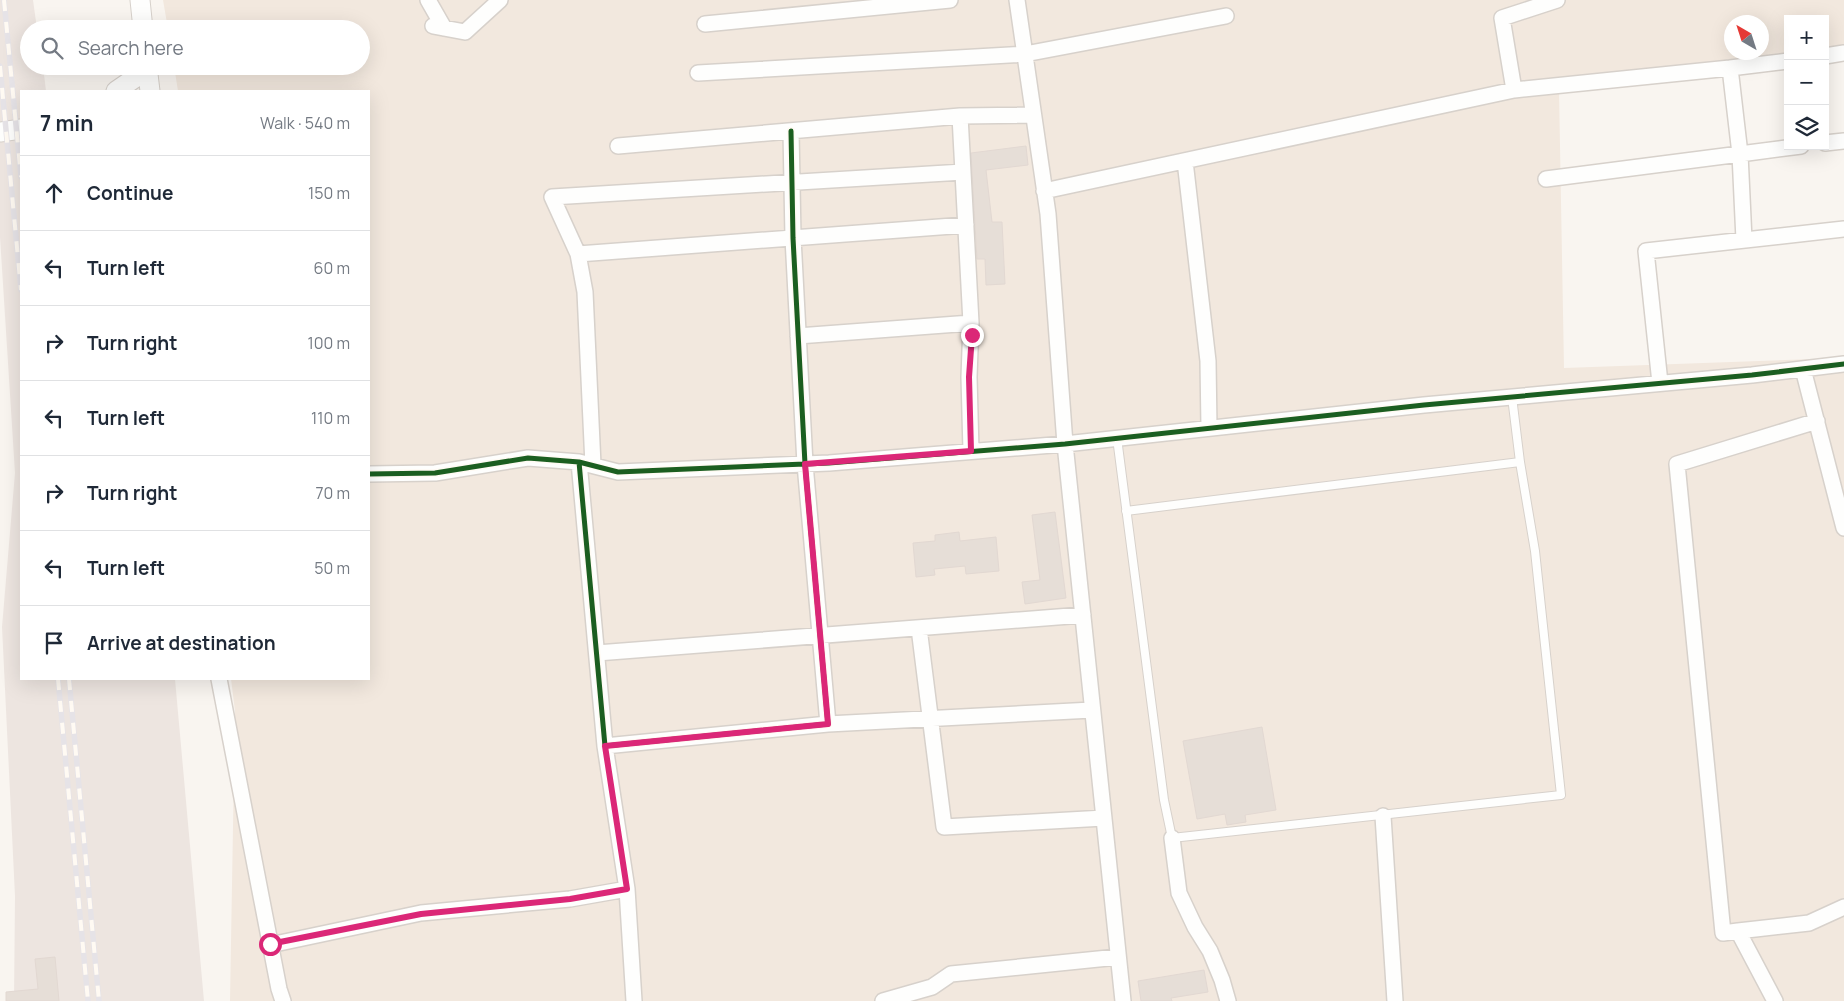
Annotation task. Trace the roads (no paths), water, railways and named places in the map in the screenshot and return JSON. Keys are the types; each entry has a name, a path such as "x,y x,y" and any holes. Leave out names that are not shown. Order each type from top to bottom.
{"street":[{"path":"140,0 142,20"},
{"path":"428,0 438,27 465,32 500,0"},
{"path":"704,24 950,0"},
{"path":"1017,0 1048,214 1065,444 1123,1001"},
{"path":"1514,90 1502,18 1557,0"},
{"path":"698,73 1025,54 1226,16"},
{"path":"1829,56 1844,54"},
{"path":"1044,191 1514,90 1784,61"},
{"path":"1730,68 1740,154 1744,240"},
{"path":"117,90 138,75"},
{"path":"149,75 150,90"},
{"path":"618,146 960,116 1034,115"},
{"path":"960,116 971,323 969,377 971,451"},
{"path":"0,132 20,129"},
{"path":"791,130 793,238 805,464 828,724"},
{"path":"1829,142 1844,140"},
{"path":"1546,179 1784,148"},
{"path":"1185,161 1208,361 1210,428"},
{"path":"634,1001 627,889 605,746 597,653 586,464 585,292 578,254 552,197 963,172"},
{"path":"578,254 966,225"},
{"path":"1660,383 1646,251 1844,229"},
{"path":"798,336 971,323"},
{"path":"370,474 435,472 528,458 586,464 618,472 805,464 1065,444 1424,404 1844,364"},
{"path":"1803,369 1844,528"},
{"path":"1817,421 1677,464 1723,933 1809,923 1844,907"},
{"path":"597,653 1082,615"},
{"path":"919,628 944,827 1104,818"},
{"path":"219,680 279,989 284,1001"},
{"path":"605,746 828,724 1092,710"},
{"path":"1383,816 1395,1001"},
{"path":"1172,838 1179,893 1195,927 1210,951 1228,1001"},
{"path":"270,944 421,914 570,899 627,889"},
{"path":"1738,930 1775,1001"},
{"path":"882,1001 932,987 951,974 1118,957"}],"lane":[{"path":"1117,438 1164,800 1172,838 1561,795 1535,551 1520,462 1512,397"},
{"path":"1126,511 1520,462"}],"railway":[{"path":"4,0 20,167"},
{"path":"0,66 20,279"},
{"path":"58,680 88,1001"},
{"path":"69,680 99,1001"}]}
